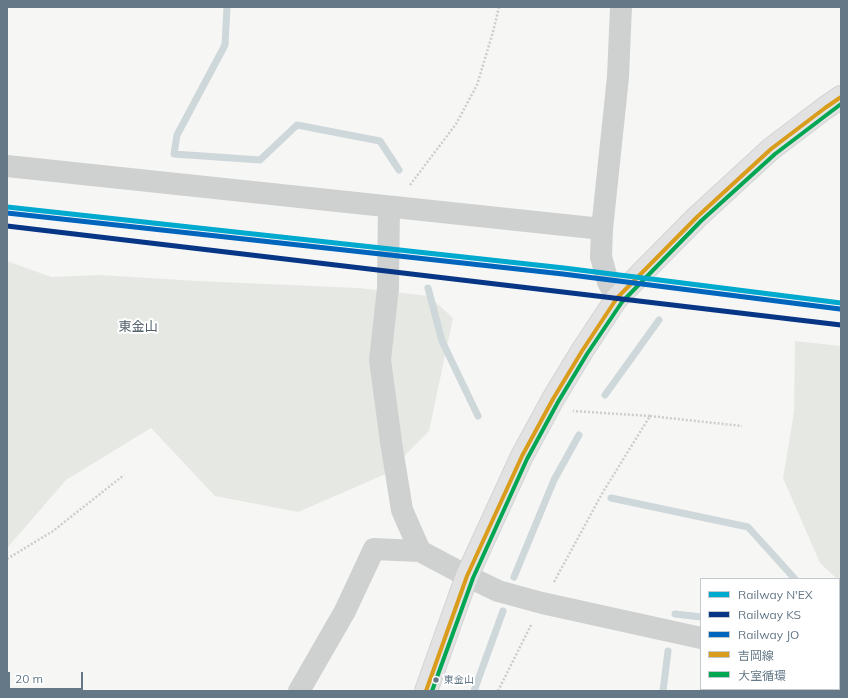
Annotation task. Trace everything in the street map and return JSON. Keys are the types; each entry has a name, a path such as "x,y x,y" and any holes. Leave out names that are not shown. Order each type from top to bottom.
{"highway":[{"path":"426,691 467,576 522,456 582,351 617,298 697,217 771,149 841,97"}],"street":[{"path":"617,298 608,282 601,257 602,229 618,77 621,7"},
{"path":"7,166 602,229"},
{"path":"389,207 388,288 380,360 402,510 420,551"},
{"path":"299,691 345,611 374,548 420,551 498,591 542,603 700,638"}],"path":[{"path":"389,207 409,186 456,124 477,85 499,7"},
{"path":"547,410 570,410 650,416 742,426"},
{"path":"498,691 542,603 603,492 650,416"},
{"path":"7,558 53,531 124,475"}],"shaded area":[{"path":"7,261 51,277 100,275 359,288 429,296 453,318 429,431 388,473 298,512 215,496 151,428 66,480 7,547"},
{"path":"795,341 841,346 841,582 840,578 836,578 820,563 783,478 794,412"}],"waterway":[{"path":"227,7 225,45 177,135 174,154 260,160 297,125 380,141 399,170"},
{"path":"428,288 442,341 478,416"},
{"path":"605,395 659,320"},
{"path":"514,577 554,480 579,435"},
{"path":"611,498 748,527 794,578"},
{"path":"474,691 503,611"},
{"path":"675,614 700,617"},
{"path":"663,691 668,651"}],"rail line":[{"name":"N'EX","path":"7,207 564,268 841,303"},
{"name":"JO","path":"7,213 563,274 840,309"},
{"name":"KS","path":"7,226 841,325"}],"transit line":[{"name":"吉岡線","path":"426,691 467,576 522,456 553,399 617,298 697,217 771,149 841,97"},
{"name":"大室循環","path":"432,691 473,578 527,459 558,402 587,354 622,302 701,221 775,154 841,104"}],"place":[{"name":"東金山","path":"436,680"}],"district":[{"name":"東金山","path":"138,327"}]}
